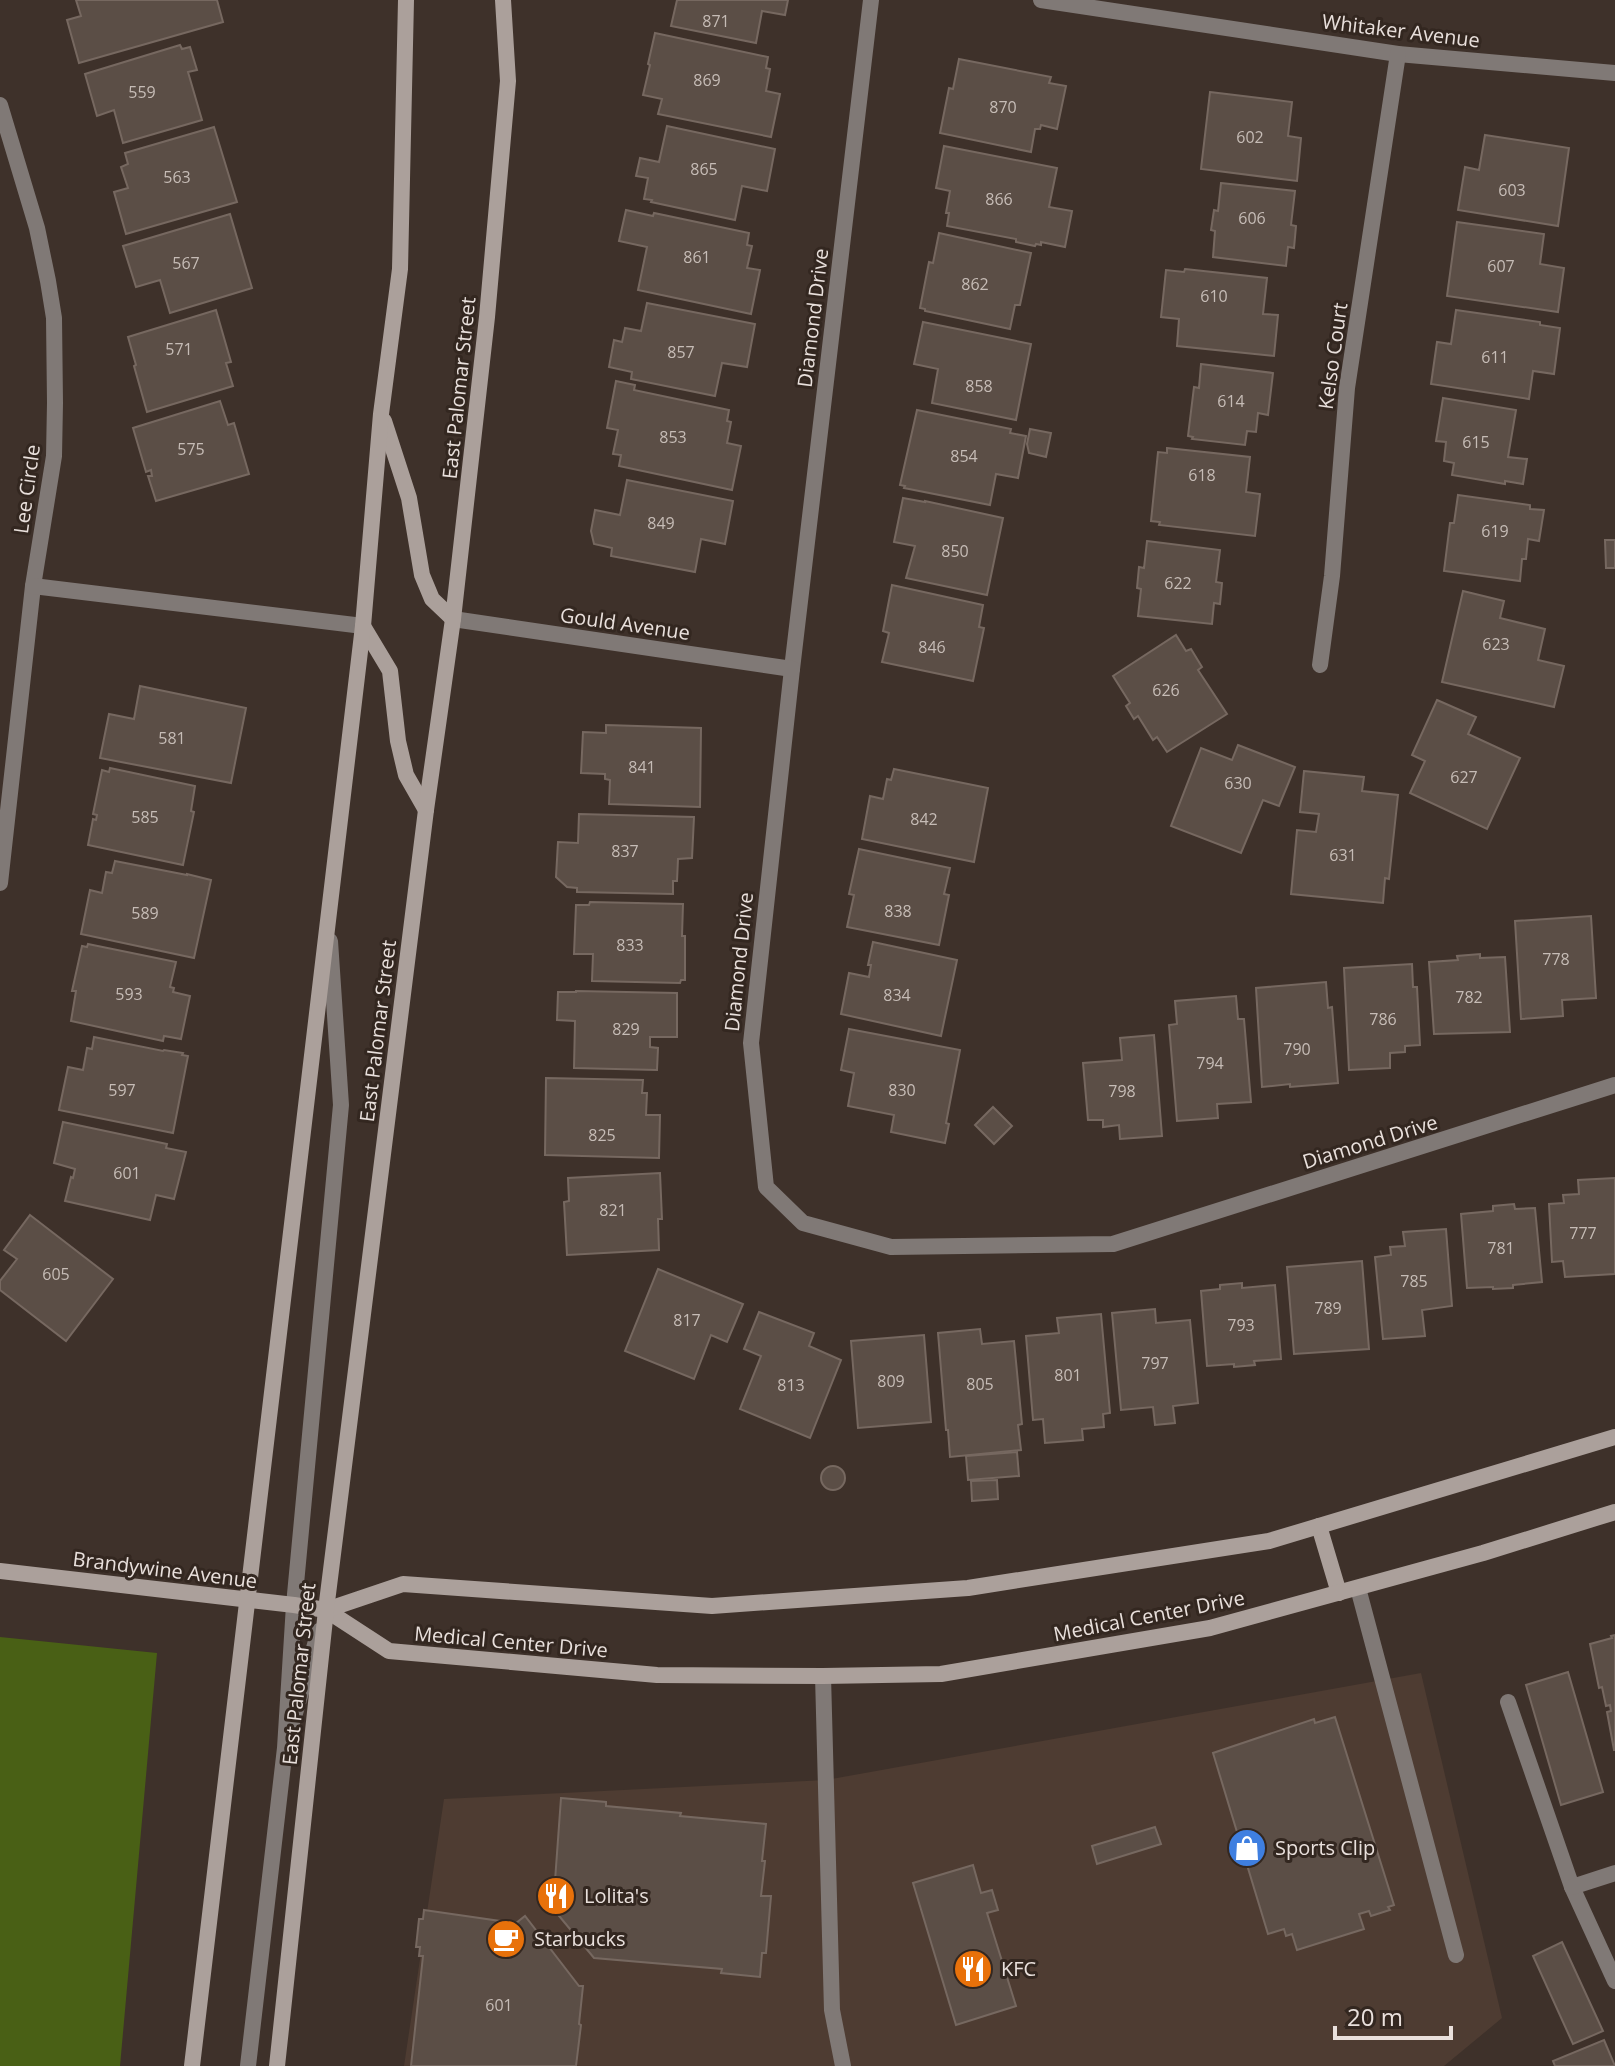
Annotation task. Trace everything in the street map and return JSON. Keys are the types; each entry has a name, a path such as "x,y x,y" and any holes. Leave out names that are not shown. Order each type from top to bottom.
{"main road":[{"path":"192,2066 363,626 381,414 400,269 406,0"},
{"name":"East Palomar Street","path":"277,2066 326,1610 426,810 453,619 487,317 508,81 503,0"},
{"path":"381,414 409,498 422,575 432,599 453,619"},
{"path":"363,626 390,671 398,741 406,775 426,810"},
{"path":"326,1610 403,1584 712,1606 968,1588 1269,1541 1615,1437"},
{"name":"Medical Center Drive","path":"326,1610 389,1651 657,1675 941,1674 1210,1628 1483,1553 1615,1512"},
{"path":"1319,1526 1339,1593"},
{"name":"Brandywine Avenue","path":"0,1571 326,1610"}],"street":[{"name":"Diamond Drive","path":"871,0 751,1043 766,1187 803,1223 891,1247 1113,1244 1615,1085"},
{"name":"Whitaker Avenue","path":"1041,0 1398,54 1615,73"},
{"name":"Kelso Court","path":"1320,665 1332,576 1347,388 1398,54"},
{"name":"Lee Circle","path":"0,105 37,228 54,318 54,456 33,586 0,883"},
{"path":"33,586 363,626"},
{"name":"Gould Avenue","path":"453,619 792,669"},
{"path":"248,2066 285,1748 294,1605 341,1105 328,919"},
{"path":"1358,1588 1456,1955"},
{"path":"285,1748 326,1610"},
{"path":"823,1676 832,2010 843,2066"},
{"path":"1508,1702 1572,1887 1615,1981"},
{"path":"1572,1887 1615,1873"}],"shaded area":[{"path":"1421,1673 1502,2018 1444,2066 404,2066 444,1799 826,1780"}],"green space":[{"path":"0,1637 157,1653 120,2066 0,2066"}],"building":[{"path":"76,0 217,0 223,22 79,63 67,20 81,16"},
{"path":"677,0 788,0 785,15 762,11 756,43 671,26"},
{"path":"655,33 768,57 766,68 770,69 766,91 780,94 771,137 658,114 662,99 643,95"},
{"path":"180,45 182,49 190,47 197,70 188,72 202,120 123,143 114,110 97,116 85,74"},
{"path":"959,59 1051,77 1049,83 1066,86 1057,129 1041,125 1040,129 1035,129 1031,152 940,133 949,88 953,89"},
{"path":"1210,92 1292,102 1288,136 1301,138 1297,181 1201,169"},
{"path":"667,126 775,149 767,191 742,186 735,220 644,199 648,178 636,176 640,158 659,162"},
{"path":"214,127 237,202 126,234 114,192 128,188 121,167 128,164 125,153"},
{"path":"1485,135 1569,148 1558,226 1458,210 1465,167 1479,170"},
{"path":"944,146 1057,168 1049,207 1072,211 1065,247 1041,242 1041,245 1035,246 1016,242 1016,239 947,226 950,191 936,188"},
{"path":"1221,183 1295,191 1291,225 1296,226 1294,248 1288,247 1286,266 1213,257 1215,231 1211,230 1214,210 1218,211"},
{"path":"626,210 749,233 747,245 752,246 747,268 760,270 751,314 638,290 647,247 619,241"},
{"path":"230,214 252,288 170,313 160,280 136,287 123,246"},
{"path":"1457,222 1544,234 1540,264 1564,268 1558,312 1447,296"},
{"path":"939,233 1031,253 1020,305 1015,305 1010,329 920,308 929,262 933,263"},
{"path":"1185,269 1267,278 1263,314 1278,315 1274,356 1177,346 1179,319 1161,317 1166,270 1184,272"},
{"path":"647,303 755,324 747,367 722,363 715,396 631,379 632,372 609,367 614,340 622,342 625,328 641,331"},
{"path":"216,310 231,362 226,363 233,386 147,412 128,337"},
{"path":"1456,310 1540,322 1540,325 1560,328 1554,374 1533,371 1529,399 1431,384 1437,342 1451,344"},
{"path":"923,322 1031,344 1016,420 932,403 938,369 914,364"},
{"path":"1201,364 1273,373 1268,415 1258,413 1256,432 1247,431 1245,445 1188,436 1194,387 1199,388"},
{"path":"616,381 635,385 634,390 729,410 727,421 731,422 727,443 741,446 732,490 619,466 621,455 613,454 618,430 607,428"},
{"path":"1443,398 1516,410 1508,457 1527,459 1523,484 1452,475 1454,463 1444,461 1446,442 1436,441"},
{"path":"220,401 228,425 234,423 249,474 156,501 148,476 152,476 151,470 146,472 133,428"},
{"path":"917,410 1011,429 1010,433 1026,436 1018,478 996,474 990,505 904,488 900,485"},
{"path":"1030,429 1051,433 1046,457 1029,453"},
{"path":"1167,448 1250,457 1246,492 1260,494 1255,536 1159,525 1160,522 1151,521 1158,452 1167,453"},
{"path":"627,480 733,501 725,544 701,539 695,572 611,556 612,548 594,544 591,531 595,510 620,515"},
{"path":"1458,495 1530,505 1530,509 1544,510 1539,541 1528,539 1520,581 1444,571 1450,523 1454,523"},
{"path":"903,498 1003,518 987,595 906,578 915,546 894,542"},
{"path":"1605,540 1615,540 1615,568 1606,568"},
{"path":"1147,541 1220,550 1216,582 1222,583 1220,604 1214,603 1212,624 1138,616 1141,589 1137,588 1139,567 1144,568"},
{"path":"892,585 983,605 979,627 984,628 973,681 882,662 889,633 883,631"},
{"path":"1463,591 1504,601 1500,618 1545,629 1538,660 1564,666 1554,707 1442,682"},
{"path":"1176,635 1186,651 1191,649 1202,667 1198,670 1227,714 1167,752 1157,737 1153,740 1138,716 1134,719 1126,706 1130,703 1113,676"},
{"path":"140,686 246,708 231,783 100,758 109,714 134,719"},
{"path":"1437,700 1476,717 1468,734 1520,758 1487,829 1410,793 1425,761 1412,755"},
{"path":"606,725 701,728 700,807 609,804 610,780 605,779 605,774 581,773 583,732 606,733"},
{"path":"1238,745 1295,767 1279,806 1263,800 1241,853 1171,826 1201,748 1232,760"},
{"path":"110,768 195,786 191,811 194,812 183,865 88,845 93,819 96,820 97,815 93,814 102,770 109,772"},
{"path":"894,769 988,788 974,862 862,839 870,796 883,799 887,779 891,780"},
{"path":"1304,771 1364,777 1362,791 1398,795 1389,879 1385,878 1383,903 1291,894 1297,830 1316,832 1319,814 1300,812"},
{"path":"579,814 694,817 692,858 678,859 673,894 577,892 577,888 567,887 556,877 558,842 578,843"},
{"path":"859,849 950,868 944,894 949,895 939,945 847,927 854,895 849,894"},
{"path":"115,861 211,880 194,958 81,934 90,890 102,893 106,872 112,873"},
{"path":"590,902 683,904 685,980 680,983 592,981 593,954 574,954 576,905 589,905"},
{"path":"1591,916 1596,998 1562,1000 1563,1016 1521,1019 1515,921"},
{"path":"873,942 957,960 941,1036 841,1014 849,973 869,977"},
{"path":"88,944 176,962 170,987 174,988 173,992 190,996 181,1039 164,1036 163,1041 71,1021 76,991 72,991 82,946 87,947"},
{"path":"1480,954 1480,958 1505,957 1510,1032 1434,1034 1429,962 1458,960 1457,956"},
{"path":"1412,964 1413,987 1417,987 1420,1045 1405,1046 1405,1052 1390,1053 1390,1068 1349,1070 1344,968"},
{"path":"1326,982 1328,1008 1332,1007 1338,1083 1262,1087 1256,988"},
{"path":"558,992 677,993 677,1037 650,1037 650,1047 658,1048 657,1070 574,1068 575,1021 557,1020"},
{"path":"1236,996 1238,1019 1244,1019 1251,1102 1217,1104 1218,1118 1177,1121 1169,1025 1177,1024 1175,1001"},
{"path":"849,1029 960,1050 945,1143 891,1132 894,1115 848,1106 854,1073 841,1070"},
{"path":"1154,1035 1162,1136 1120,1139 1119,1125 1103,1127 1103,1120 1088,1120 1083,1063 1122,1060 1120,1038"},
{"path":"94,1037 188,1056 173,1133 59,1110 68,1067 83,1070 87,1048 92,1049"},
{"path":"546,1078 643,1080 642,1093 647,1093 646,1115 660,1115 659,1158 545,1155"},
{"path":"993,1107 1012,1126 994,1144 975,1125"},
{"path":"63,1122 167,1144 166,1148 186,1152 174,1199 156,1195 150,1220 65,1201 75,1169 54,1163"},
{"path":"660,1173 662,1219 658,1219 659,1250 567,1255 564,1202 569,1201 568,1178"},
{"path":"1615,1178 1615,1274 1565,1277 1563,1261 1552,1262 1549,1204 1564,1203 1563,1195 1579,1194 1578,1180"},
{"path":"1514,1204 1515,1209 1535,1208 1542,1282 1513,1285 1513,1288 1467,1288 1461,1214 1493,1211 1493,1206"},
{"path":"30,1215 113,1279 66,1341 0,1290 0,1281 17,1259 4,1250"},
{"path":"1446,1229 1452,1306 1422,1310 1425,1336 1383,1339 1375,1257 1391,1255 1390,1247 1405,1246 1403,1232"},
{"path":"1362,1261 1369,1349 1294,1354 1287,1267"},
{"path":"658,1269 743,1304 727,1342 711,1335 694,1379 625,1351"},
{"path":"1242,1283 1242,1288 1275,1285 1281,1359 1254,1361 1255,1365 1234,1367 1234,1364 1207,1366 1201,1291"},
{"path":"1155,1309 1156,1323 1190,1320 1198,1403 1173,1406 1175,1423 1155,1425 1153,1407 1121,1410 1112,1313"},
{"path":"759,1312 814,1333 809,1346 841,1360 810,1438 740,1409 761,1356 744,1349"},
{"path":"1101,1314 1110,1413 1103,1414 1104,1427 1082,1429 1083,1440 1045,1443 1043,1419 1033,1420 1026,1336 1059,1333 1057,1318"},
{"path":"980,1329 982,1344 1014,1341 1022,1424 1018,1425 1021,1450 950,1457 938,1333"},
{"path":"924,1335 931,1422 858,1428 851,1341"},
{"path":"1017,1452 1019,1476 968,1480 966,1456"},
{"path":"833,1466 842,1469 845,1478 842,1487 833,1490 824,1487 821,1478 824,1469"},
{"path":"997,1480 998,1499 972,1501 971,1481"},
{"path":"1615,1635 1614,1750 1607,1712 1611,1711 1610,1705 1606,1706 1602,1687 1599,1688 1590,1644"},
{"path":"1568,1672 1603,1792 1561,1805 1526,1685"},
{"path":"1335,1717 1394,1905 1388,1907 1390,1910 1371,1916 1369,1911 1359,1914 1364,1929 1297,1950 1292,1934 1286,1936 1284,1929 1268,1934 1213,1753 1314,1719 1315,1723"},
{"path":"561,1798 681,1813 680,1816 766,1824 761,1896 771,1896 766,1953 762,1953 760,1977 721,1973 722,1969 594,1958 545,1899 559,1887 555,1881"},
{"path":"1155,1827 1161,1844 1097,1864 1092,1846"},
{"path":"973,1865 981,1893 992,1890 998,1910 987,1913 1016,2006 956,2025 913,1883"},
{"path":"424,1910 507,1922 511,1927 525,1916 579,1986 583,1986 576,2066 411,2066 423,1956 419,1956 420,1947 416,1947 419,1919 423,1919"},
{"path":"1562,1942 1603,2031 1573,2044 1533,1956"},
{"path":"1604,2040 1615,2066 1555,2066 1553,2061"}],"place":[{"name":"Sports Clip","path":"1247,1848"},
{"name":"Lolita's","path":"556,1896"},
{"name":"Starbucks","path":"506,1939"},
{"name":"KFC","path":"973,1969"}]}
